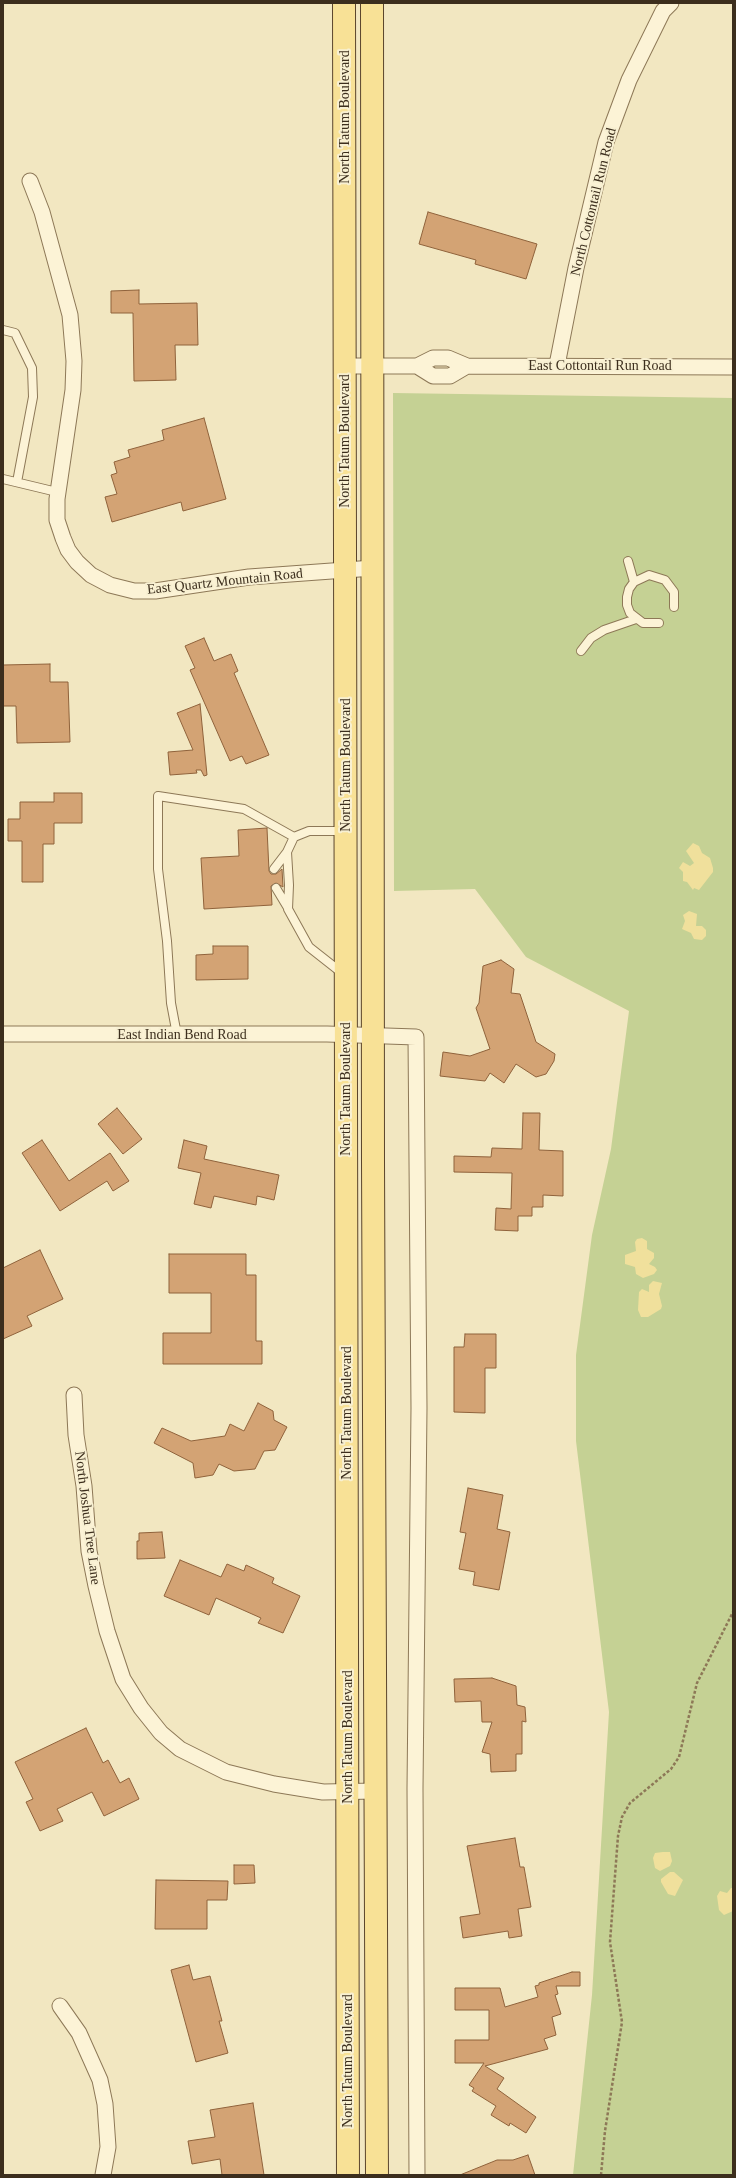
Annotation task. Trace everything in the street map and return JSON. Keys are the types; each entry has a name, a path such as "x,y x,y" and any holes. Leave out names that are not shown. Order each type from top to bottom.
{"main road":[{"name":"North Tatum Boulevard","path":"344,3 346,976 360,1035 376,1791 377,2175"},
{"name":"North Tatum Boulevard","path":"348,2175 348,1792 360,1035 373,568 372,3"}],"street":[{"name":"North Cottontail Run Road","path":"556,365 576,268 606,142 629,80 663,11 671,3"},
{"name":"East Quartz Mountain Road","path":"30,181 42,212 70,315 74,361 73,390 57,492 57,520 68,550 77,562 91,575 110,585 134,591 155,591 249,577 373,568"},
{"name":"East Cottontail Run Road","path":"345,366 417,366 433,358 448,358 466,366 733,366"},
{"name":"East Indian Bend Road","path":"3,1034 360,1035"},
{"name":"North Tatum Boulevard","path":"360,1035 416,1037 419,1400 415,1788 417,2175"},
{"name":"North Joshua Tree Lane","path":"74,1395 76,1435 84,1486 89,1551 96,1586 107,1631 123,1679 141,1708 161,1733 180,1749 226,1772 301,1789 323,1792 376,1791"},
{"path":"60,2006 79,2033 100,2080 105,2104 108,2148 103,2175"}],"lane":[{"path":"3,330 15,333 32,368 33,397 17,482"},
{"path":"3,479 57,492"},
{"path":"628,561 634,582"},
{"path":"658,623 643,623 630,613 627,605 629,588 634,582 649,575 664,580 674,592 674,607"},
{"path":"581,651 591,638 604,630 636,619"},
{"path":"177,1035 171,1003 167,941 158,869 158,796 244,810 294,837"},
{"path":"274,869 287,852 294,837 309,831 346,831"},
{"path":"287,852 289,885 288,909"},
{"path":"276,888 309,947 346,976"}],"path":[{"path":"601,2175 604,2131 622,2022 610,1942 618,1836 622,1817 630,1803 671,1769 679,1757 697,1683 733,1612"}],"green space":[{"path":"393,393 733,398 733,2175 573,2175 592,1995 609,1712 576,1441 576,1355 592,1235 611,1149 629,1011 526,957 475,889 394,891"}],"sand":[{"path":"693,843 699,846 702,853 710,858 713,868 713,872 699,890 694,888 693,890 687,882 683,881 683,872 679,868 683,862 690,866 694,863 686,851"},
{"path":"689,911 697,914 696,926 702,926 706,930 706,936 702,940 694,939 691,933 682,929 685,921 683,915"},
{"path":"642,1238 647,1241 647,1249 654,1253 654,1258 649,1264 657,1270 654,1274 643,1278 636,1274 635,1267 625,1264 625,1255 636,1251 635,1242 637,1239"},
{"path":"653,1281 662,1283 659,1294 662,1306 661,1309 648,1317 641,1317 638,1310 639,1292 642,1289 649,1292 649,1285"},
{"path":"670,1852 672,1861 670,1866 660,1871 655,1868 653,1858 655,1853"},
{"path":"670,1872 674,1872 683,1880 675,1896 668,1894 661,1882 661,1879"},
{"path":"731,1888 733,1888 733,1911 724,1915 719,1910 717,1896 720,1891 727,1893"}],"building":[{"path":"428,212 537,244 526,279 475,264 476,260 419,244"},
{"path":"139,290 139,304 197,303 198,345 175,345 176,380 134,381 133,313 111,313 111,291"},
{"path":"204,418 226,499 183,511 181,502 112,522 105,497 117,494 111,475 117,473 114,462 130,457 128,450 164,440 162,430"},
{"path":"204,638 214,661 231,654 238,671 234,673 269,755 246,764 242,756 230,761 190,670 195,668 185,646"},
{"path":"50,664 50,682 68,682 70,742 17,743 16,706 3,706 3,665"},
{"path":"200,704 207,775 204,776 201,770 196,770 197,773 170,775 168,752 193,750 177,713"},
{"path":"54,793 82,793 82,823 54,823 54,844 43,844 43,882 22,882 22,841 8,841 8,819 20,819 20,802 54,802"},
{"path":"267,828 269,871 271,874 276,874 282,869 283,887 276,883 271,886 272,905 204,909 201,858 239,856 238,830"},
{"path":"213,946 248,946 248,979 196,980 196,955 213,954"},
{"path":"501,960 514,969 511,993 520,994 536,1042 555,1054 554,1061 546,1074 536,1077 516,1064 504,1083 490,1073 485,1081 440,1076 443,1052 470,1056 490,1049 476,1008 479,1003 483,966"},
{"path":"117,1108 142,1139 123,1154 98,1124"},
{"path":"523,1113 540,1113 539,1150 563,1151 563,1196 543,1195 543,1207 532,1207 532,1216 518,1216 518,1231 495,1230 496,1208 511,1209 512,1173 454,1172 454,1156 491,1157 492,1148 522,1149"},
{"path":"42,1140 69,1181 110,1153 129,1181 113,1191 107,1181 60,1211 22,1153"},
{"path":"184,1140 207,1146 204,1159 279,1175 274,1200 257,1196 256,1205 214,1196 211,1208 194,1204 201,1173 178,1168"},
{"path":"40,1250 63,1299 27,1316 32,1326 3,1339 3,1268"},
{"path":"169,1254 246,1254 246,1275 256,1275 256,1341 262,1341 262,1364 163,1364 163,1333 211,1333 211,1293 169,1293"},
{"path":"465,1334 496,1334 496,1368 485,1368 485,1413 454,1412 454,1347 464,1347"},
{"path":"258,1403 273,1411 274,1420 287,1427 275,1450 264,1451 255,1469 234,1471 219,1464 213,1475 195,1478 193,1463 154,1443 162,1428 191,1441 225,1436 230,1424 244,1431"},
{"path":"468,1488 503,1495 497,1529 510,1532 499,1590 473,1585 475,1572 459,1569 466,1533 460,1532"},
{"path":"162,1532 165,1558 137,1559 137,1541 139,1541 139,1533"},
{"path":"180,1560 221,1577 227,1564 244,1571 246,1565 274,1578 272,1583 300,1596 283,1633 258,1623 261,1618 216,1598 209,1615 164,1596"},
{"path":"492,1678 516,1686 517,1705 525,1707 526,1722 522,1721 522,1754 516,1754 516,1771 491,1772 490,1754 482,1752 492,1722 482,1722 481,1701 455,1702 454,1679"},
{"path":"86,1728 103,1763 108,1760 120,1783 129,1778 139,1799 104,1816 92,1792 57,1809 63,1821 40,1831 26,1802 33,1799 15,1762"},
{"path":"515,1838 520,1867 524,1867 531,1907 518,1909 522,1936 509,1938 508,1931 463,1938 460,1917 480,1914 467,1846"},
{"path":"234,1865 254,1865 255,1883 234,1884"},
{"path":"156,1880 228,1881 227,1900 207,1900 207,1929 155,1929"},
{"path":"189,1965 193,1980 210,1976 222,2021 219,2021 228,2053 196,2062 171,1970"},
{"path":"572,1972 580,1972 580,1986 556,1986 558,1994 555,1995 561,2014 552,2017 556,2035 544,2039 548,2049 485,2066 504,2078 497,2089 536,2117 526,2133 510,2123 509,2126 491,2115 496,2106 472,2091 474,2088 469,2085 484,2063 455,2063 455,2040 489,2040 489,2010 455,2010 455,1988 500,1988 505,2007 538,1997 535,1986 539,1985 539,1983"},
{"path":"253,2103 264,2175 222,2175 220,2159 192,2164 188,2141 215,2137 210,2110"},
{"path":"528,2155 535,2175 460,2175 497,2160 513,2160"}]}
